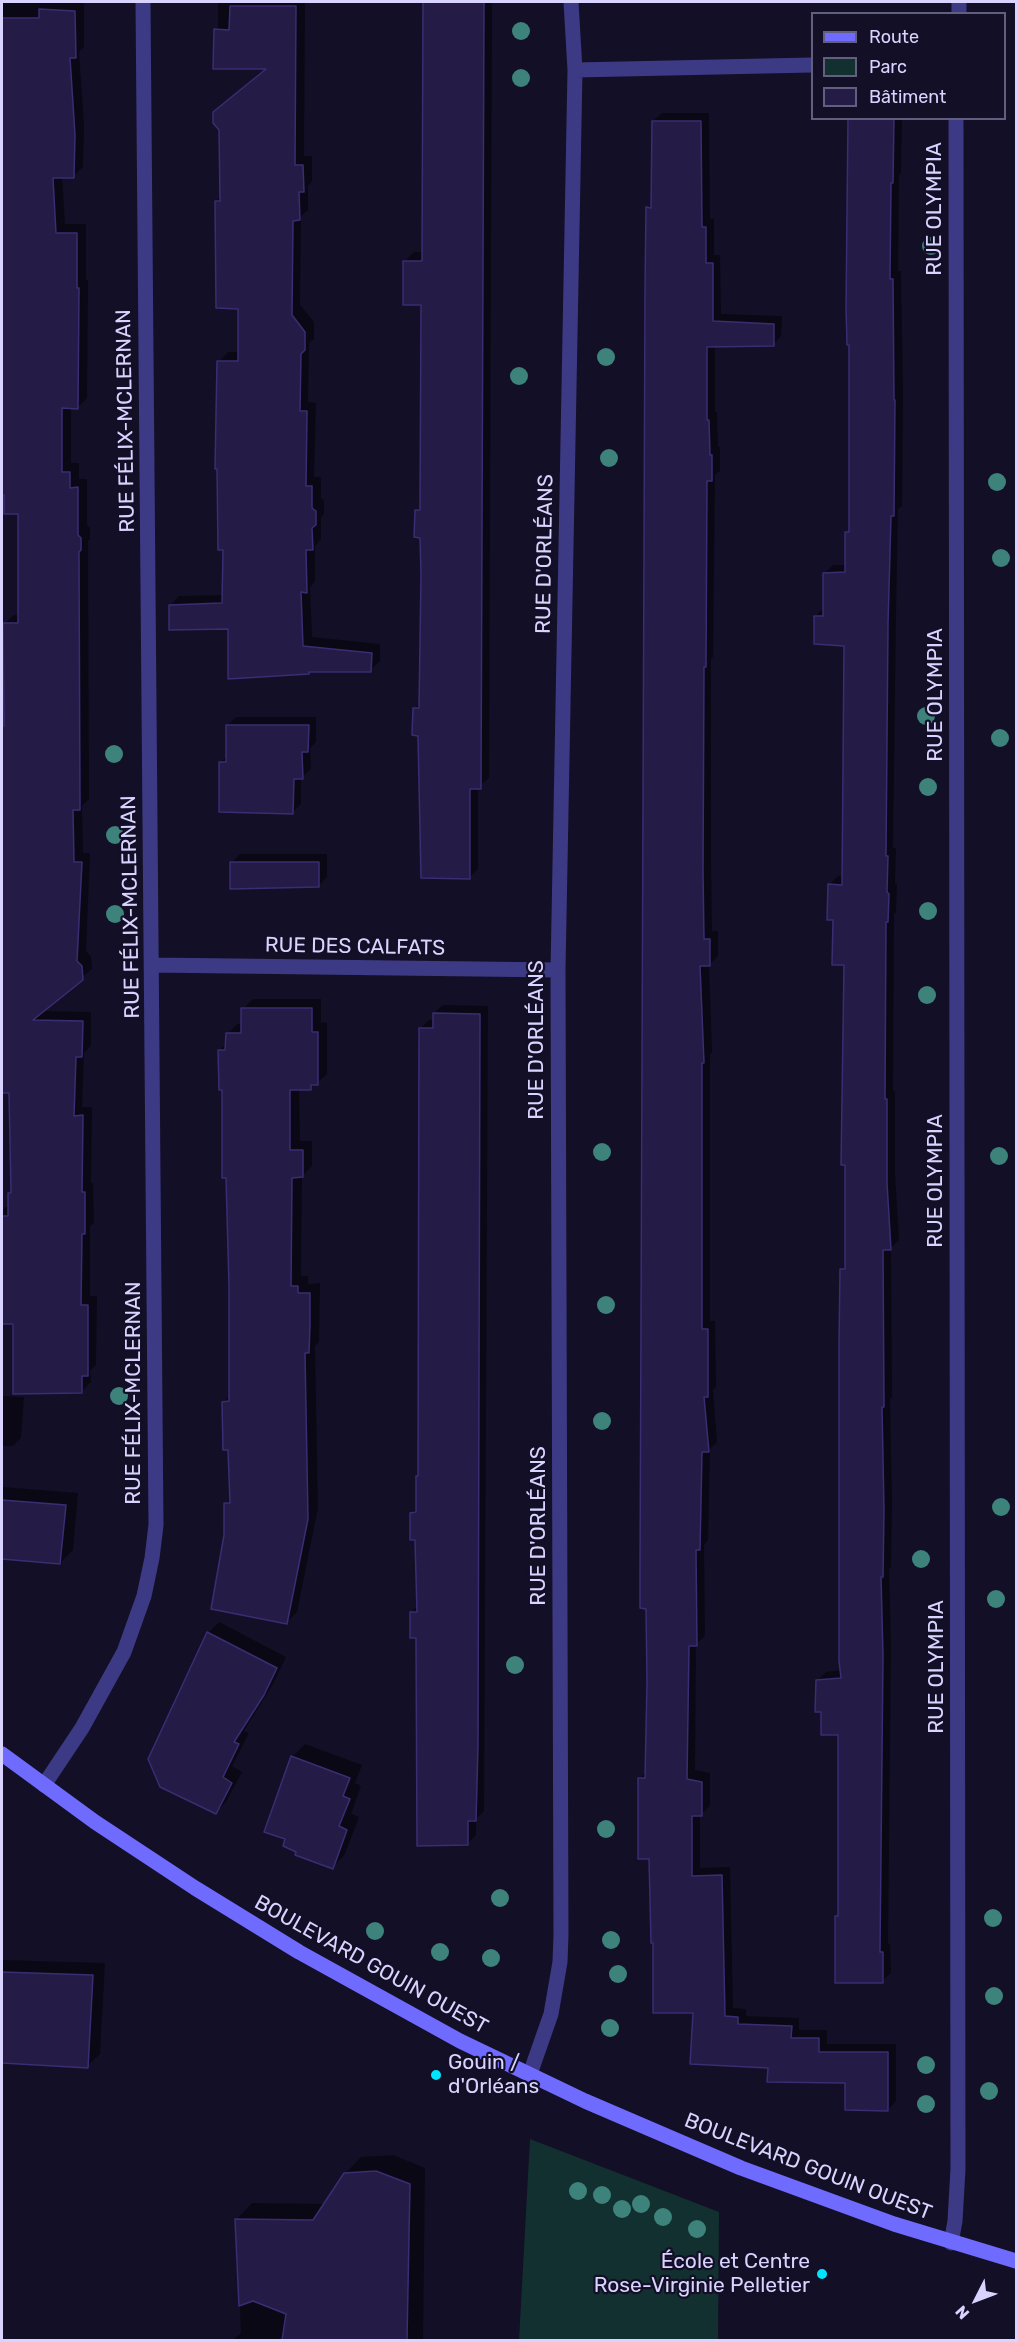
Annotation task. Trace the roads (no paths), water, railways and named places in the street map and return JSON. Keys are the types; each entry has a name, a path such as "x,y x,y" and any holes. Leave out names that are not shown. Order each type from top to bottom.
{"main road":[{"name":"BOULEVARD GOUIN OUEST","path":"2,1754 185,1882 299,1953 450,2036 585,2101 749,2171 867,2215 951,2243 1017,2261"}],"street":[{"name":"RUE FÉLIX-MCLERNAN","path":"44,1785 82,1728 124,1652 144,1596 152,1558 157,1482 143,2"},
{"name":"RUE D'ORLÉANS","path":"530,2074 551,2014 560,1962 561,1935 558,970 575,70 571,2"},
{"path":"575,70 811,65"},
{"name":"RUE OLYMPIA","path":"951,2243 955,2221 958,2169 956,120"},
{"name":"RUE DES CALFATS","path":"152,965 558,970"}],"place":[{"name":"Gouin / d'Orléans","path":"436,2075"},
{"name":"École et Centre Rose-Virginie Pelletier","path":"822,2274"}]}
